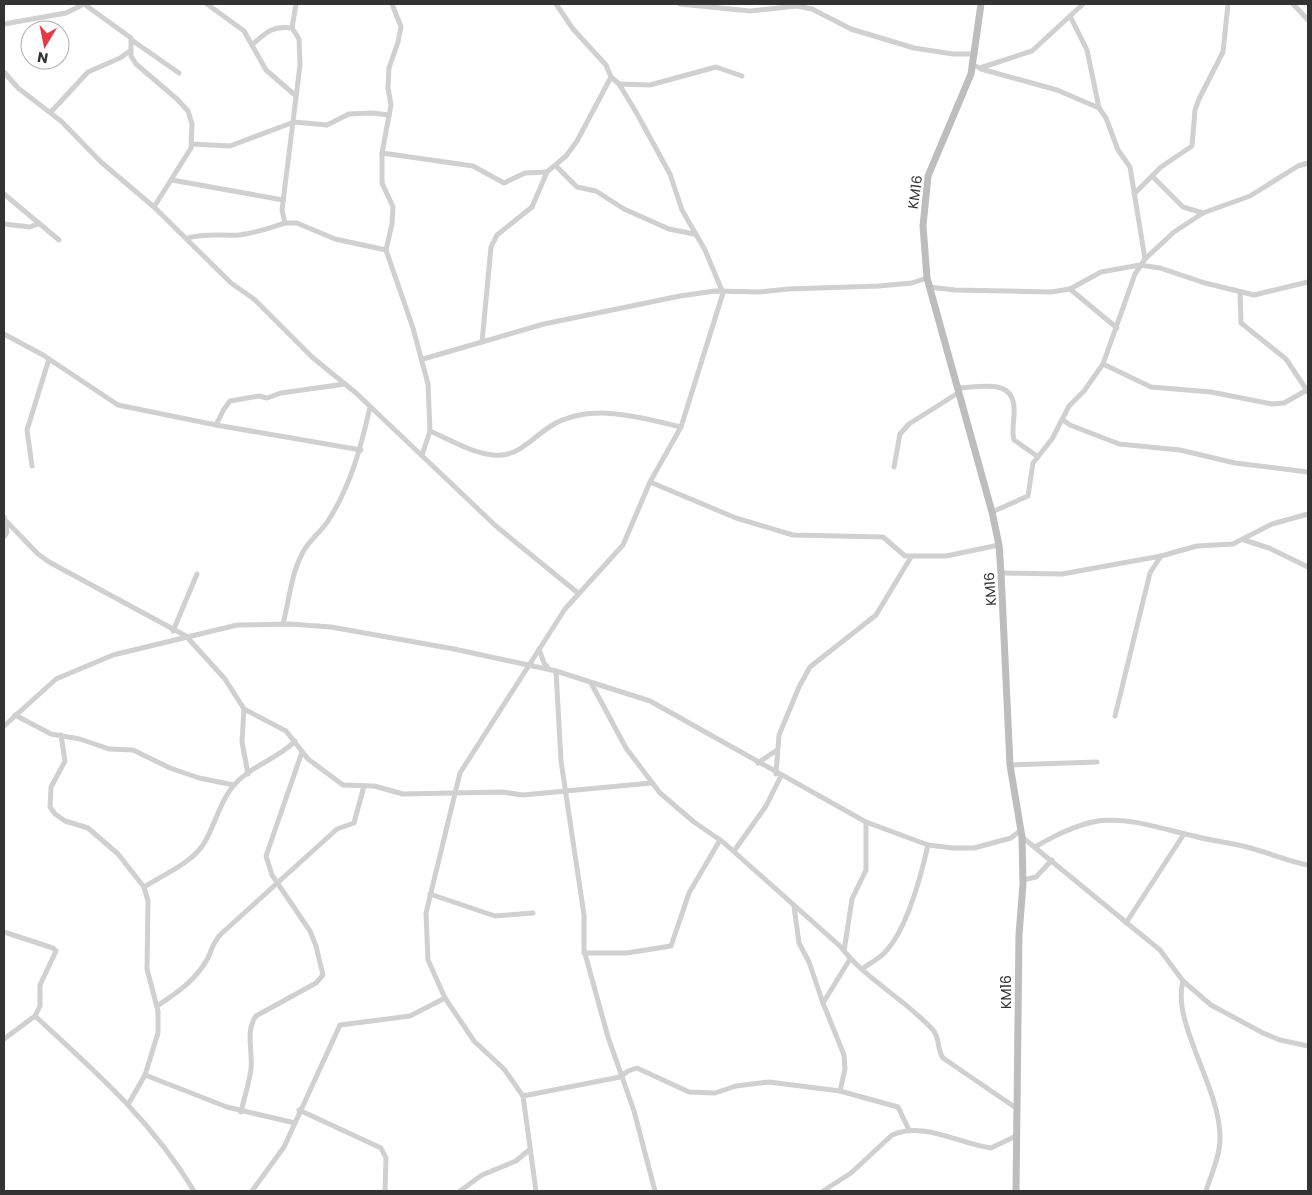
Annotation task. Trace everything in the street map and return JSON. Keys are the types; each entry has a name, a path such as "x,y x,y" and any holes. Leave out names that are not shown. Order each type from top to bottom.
{"street":[{"path":"4,24 66,13 84,4 132,42 179,73"},
{"path":"208,4 244,31 266,70 296,96"},
{"path":"292,28 296,4"},
{"path":"392,4 401,27 389,68 388,88 391,105 382,153 382,183 394,207 386,250 423,359 428,384 430,431 422,455"},
{"path":"536,1191 523,1096 504,1069 474,1041 445,998 428,960 426,913 460,772 530,665 539,648 578,593 619,551 650,482 681,427 722,293 705,250 694,234 682,210 670,174 619,84 611,77 606,65 574,29 556,4"},
{"path":"680,4 750,11 797,6 812,9 851,29 914,48 953,54 975,54"},
{"name":"KM16","path":"981,4 975,54 977,67 928,176 923,226 929,287 992,512 999,545 1010,765 1022,834 1023,880 1019,935 1016,1191"},
{"path":"1073,4 1076,11"},
{"path":"977,67 1032,50 1083,4"},
{"path":"1134,194 1152,176 1192,146 1195,110 1223,52 1228,4"},
{"path":"1293,4 1308,20"},
{"path":"1070,16 1087,50 1099,108 1118,150 1130,167 1145,259"},
{"path":"252,45 269,30 276,27 292,28 297,33 300,53 294,122 283,200 285,223"},
{"path":"132,42 130,51 136,64 188,111 192,124 192,144 154,207"},
{"path":"51,112 88,72 120,58 130,51"},
{"path":"977,67 1057,90 1099,108"},
{"path":"619,84 650,85 716,68 742,76"},
{"path":"4,72 18,88 51,112 101,162 188,238 231,283 254,300 312,357 345,384 422,455 497,528 578,593"},
{"path":"482,342 491,247 497,235 532,207 548,172 556,166 577,141 611,77"},
{"path":"192,144 230,146 294,122 328,125 349,114 372,113 389,116"},
{"path":"382,153 473,166 504,183 525,173 548,172"},
{"path":"992,512 1028,496 1031,471 1037,456 1052,439 1064,420 1069,406 1084,391 1103,364 1140,265 1145,259 1174,232 1203,213 1250,196 1298,166 1308,163"},
{"path":"556,166 577,187 596,191 624,209 669,229 694,234"},
{"path":"1152,176 1183,207 1203,213"},
{"path":"172,180 283,200"},
{"path":"4,194 58,240"},
{"path":"188,238 202,234 237,235 262,232 285,223 297,223 335,239 386,250"},
{"path":"4,224 30,227 38,224"},
{"path":"929,287 955,290 1036,292 1070,290 1101,272 1140,265 1160,268 1240,292 1259,295 1308,282"},
{"path":"423,359 571,318 680,296 715,292 856,288 912,284 927,278"},
{"path":"1070,290 1117,328"},
{"path":"1103,364 1151,387 1211,392 1272,404 1284,402 1308,392 1286,359 1241,323 1240,292"},
{"path":"4,334 49,359 118,404 216,425 361,450"},
{"path":"32,466 28,430 49,359"},
{"path":"216,425 226,405 236,400 259,396 267,398 281,393 345,384"},
{"path":"894,467 900,434 909,424 957,391 992,386 1007,390 1012,394 1014,440 1037,456"},
{"path":"283,624 295,570 301,555 328,521 349,484 361,450 370,407"},
{"path":"430,431 480,452 501,456 517,449 552,425 572,418 613,413 635,415 681,427"},
{"path":"1064,420 1070,425 1119,444 1180,450 1235,462 1308,472"},
{"path":"650,482 736,518 769,529 813,537 861,535 883,537 900,554 911,557 946,556 999,545"},
{"path":"1001,572 1062,574 1162,556 1196,546 1218,546 1244,540 1272,524 1308,514"},
{"path":"4,537 7,532 5,519"},
{"path":"5,519 38,554 49,562 126,602 173,631 186,636 225,679 244,709 286,731 302,752 344,786 374,786 403,794 502,792 532,795 651,783"},
{"path":"1244,540 1269,548 1308,567"},
{"path":"1115,716 1150,573 1162,556"},
{"path":"734,851 766,806 779,775 777,750 779,735 794,698 810,667 876,615 911,557"},
{"path":"173,631 197,574"},
{"path":"4,726 44,688 64,674 113,655 237,625 283,624 339,629 454,649 556,671 650,701 779,775 866,822 928,845 974,848 1022,834 1035,848 1160,950 1184,981 1211,1005 1263,1033 1280,1040 1308,1046"},
{"path":"539,648 544,663 550,670"},
{"path":"556,671 558,726 565,791 584,914 584,953 620,1077 634,1111 655,1191"},
{"path":"591,683 626,748 651,783 694,822 734,851 844,951 850,959 904,1002 937,1035 943,1058 1016,1108"},
{"path":"244,709 242,742 248,774"},
{"path":"15,716 51,734 61,735 109,749 133,750 178,771 199,778 234,785"},
{"path":"61,735 65,761 51,787 50,807 55,814 65,821 88,828 118,854 144,888 149,907 147,969 157,1006 158,1034 145,1075 129,1103"},
{"path":"144,888 193,856 203,845 234,785 260,763 280,756 295,741"},
{"path":"758,763 777,750"},
{"path":"241,1112 251,1069 250,1029 253,1020 256,1016 316,983 323,975 316,946 310,931 277,884 267,865 266,856 302,752"},
{"path":"1010,765 1097,762"},
{"path":"157,1006 182,991 190,983 208,958 214,942 338,830 354,823 364,786"},
{"path":"1035,848 1073,827 1097,821 1136,821 1184,834 1241,845 1275,857 1308,865"},
{"path":"844,951 852,899 866,870 866,822"},
{"path":"1126,923 1184,834"},
{"path":"584,953 627,953 671,946 689,893 720,840"},
{"path":"862,969 888,950 893,941 916,895 928,845"},
{"path":"1023,880 1032,880 1052,860"},
{"path":"430,894 495,916 533,913"},
{"path":"794,906 799,943 809,962 822,1003 846,1063 840,1091"},
{"path":"4,932 46,945 56,951 40,985 40,1006 35,1016 4,1039"},
{"path":"822,1003 850,959"},
{"path":"1184,981 1180,998 1183,1014 1212,1093 1219,1124 1220,1141 1206,1191"},
{"path":"252,1191 284,1147 299,1110 340,1025 410,1016 445,998"},
{"path":"35,1016 129,1103 165,1146 194,1191"},
{"path":"523,1096 620,1077 628,1071 637,1068 691,1092 715,1093 736,1086 770,1082 840,1091 898,1107 910,1130"},
{"path":"145,1075 241,1112 294,1122"},
{"path":"299,1110 381,1148 386,1158 385,1191"},
{"path":"823,1191 851,1173 892,1135 910,1130 954,1137 991,1148 1016,1136"},
{"path":"460,1191 482,1174 516,1161 529,1150"}]}
